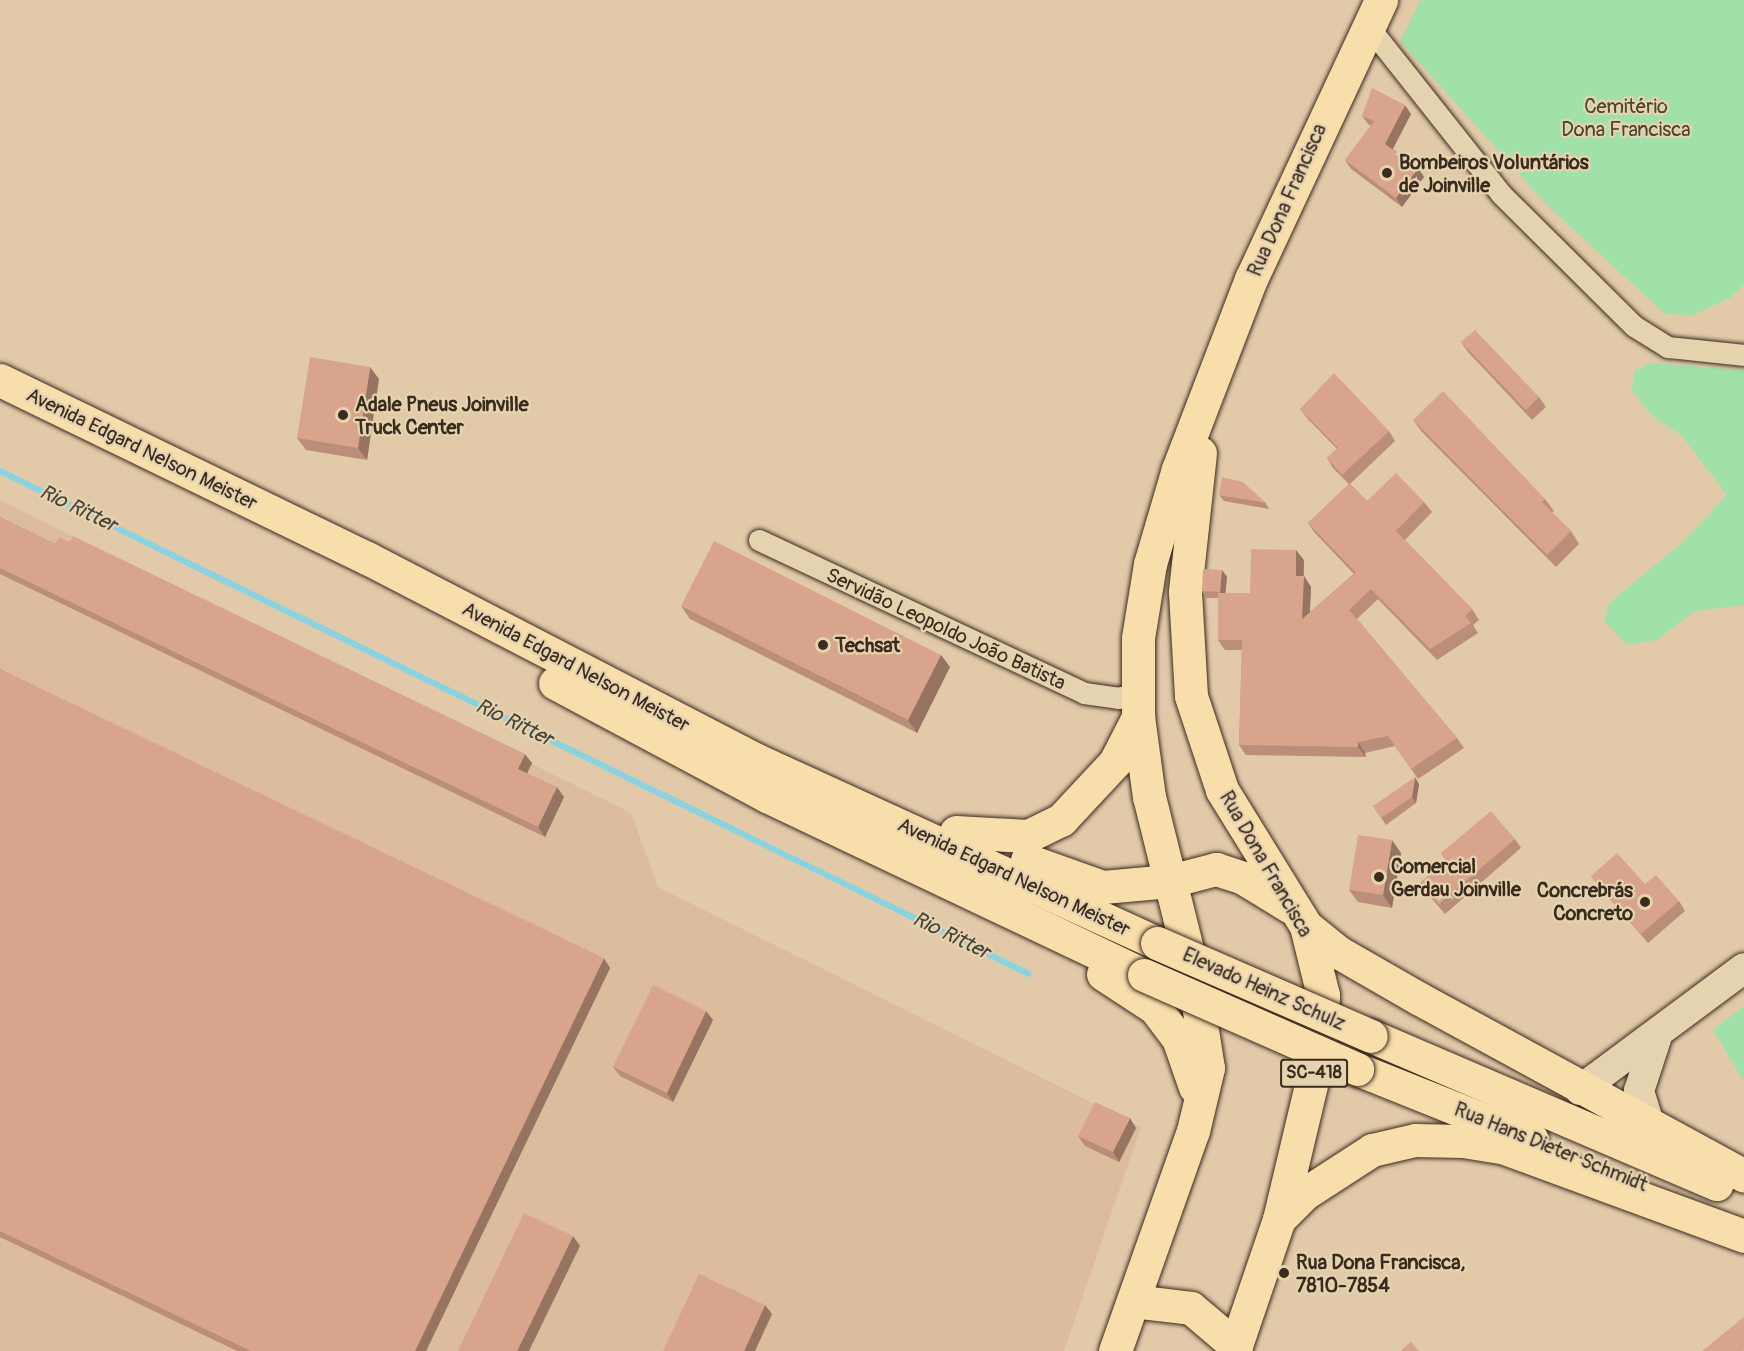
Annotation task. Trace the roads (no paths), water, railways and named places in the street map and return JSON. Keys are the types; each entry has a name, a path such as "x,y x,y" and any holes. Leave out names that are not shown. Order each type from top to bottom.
{"main road":[{"name":"Rua Dona Francisca","path":"1115,1351 1198,1112 1208,1068 1193,973 1149,797 1138,705 1138,638 1150,564 1178,469 1206,406 1251,279 1374,13"},
{"name":"Avenida Edgard Nelson Meister","path":"0,380 462,608 757,760 1157,943"},
{"name":"Avenida Edgard Nelson Meister","path":"0,402 345,568 565,689 767,796 1144,975"},
{"name":"Rua Dona Francisca","path":"1206,406 1186,580 1191,696 1222,790 1300,918 1323,995 1321,1043 1279,1219 1235,1348"},
{"path":"462,608 956,832 1087,884 1170,881 1216,869 1243,878 1300,918 1338,952 1580,1090 1744,1176"},
{"path":"956,832 1028,836 1061,820 1115,762 1138,705 1166,687 1191,696"},
{"path":"565,689 744,804 1121,983 1155,1008 1178,1038 1193,1070 1198,1112"},
{"name":"Elevado Heinz Schulz","path":"1157,943 1371,1036"},
{"path":"1580,1090 1656,1038 1744,968"},
{"name":"Elevado Heinz Schulz","path":"1144,975 1357,1069"},
{"name":"Rua Hans Dieter Schmidt","path":"1371,1036 1744,1194"},
{"path":"1650,1127 1639,1091 1656,1038"},
{"name":"Rua Hans Dieter Schmidt","path":"1357,1069 1744,1228"},
{"path":"1279,1219 1304,1194 1371,1150 1415,1140 1463,1141 1502,1147 1744,1236"},
{"path":"1132,1300 1191,1308 1235,1348"}],"street":[{"path":"1374,13 1501,194 1634,326 1668,346 1744,355"},
{"name":"Servidão Leopoldo João Batista","path":"759,540 1084,693 1118,698 1138,705"}],"waterway":[{"name":"Rio Ritter","path":"0,471 1029,974"}],"place":[{"name":"Bombeiros Voluntários de Joinville","path":"1387,173"},
{"name":"Adale Pneus Joinville Truck Center","path":"343,415"},
{"name":"Techsat","path":"823,645"},
{"name":"Comercial Gerdau Joinville","path":"1379,877"},
{"name":"Concrebrás Concreto","path":"1645,902"},
{"name":"Rua Dona Francisca, 7810-7854","path":"1284,1273"}],"park label":[{"name":"Cemitério Dona Francisca","path":"1626,118"}]}
